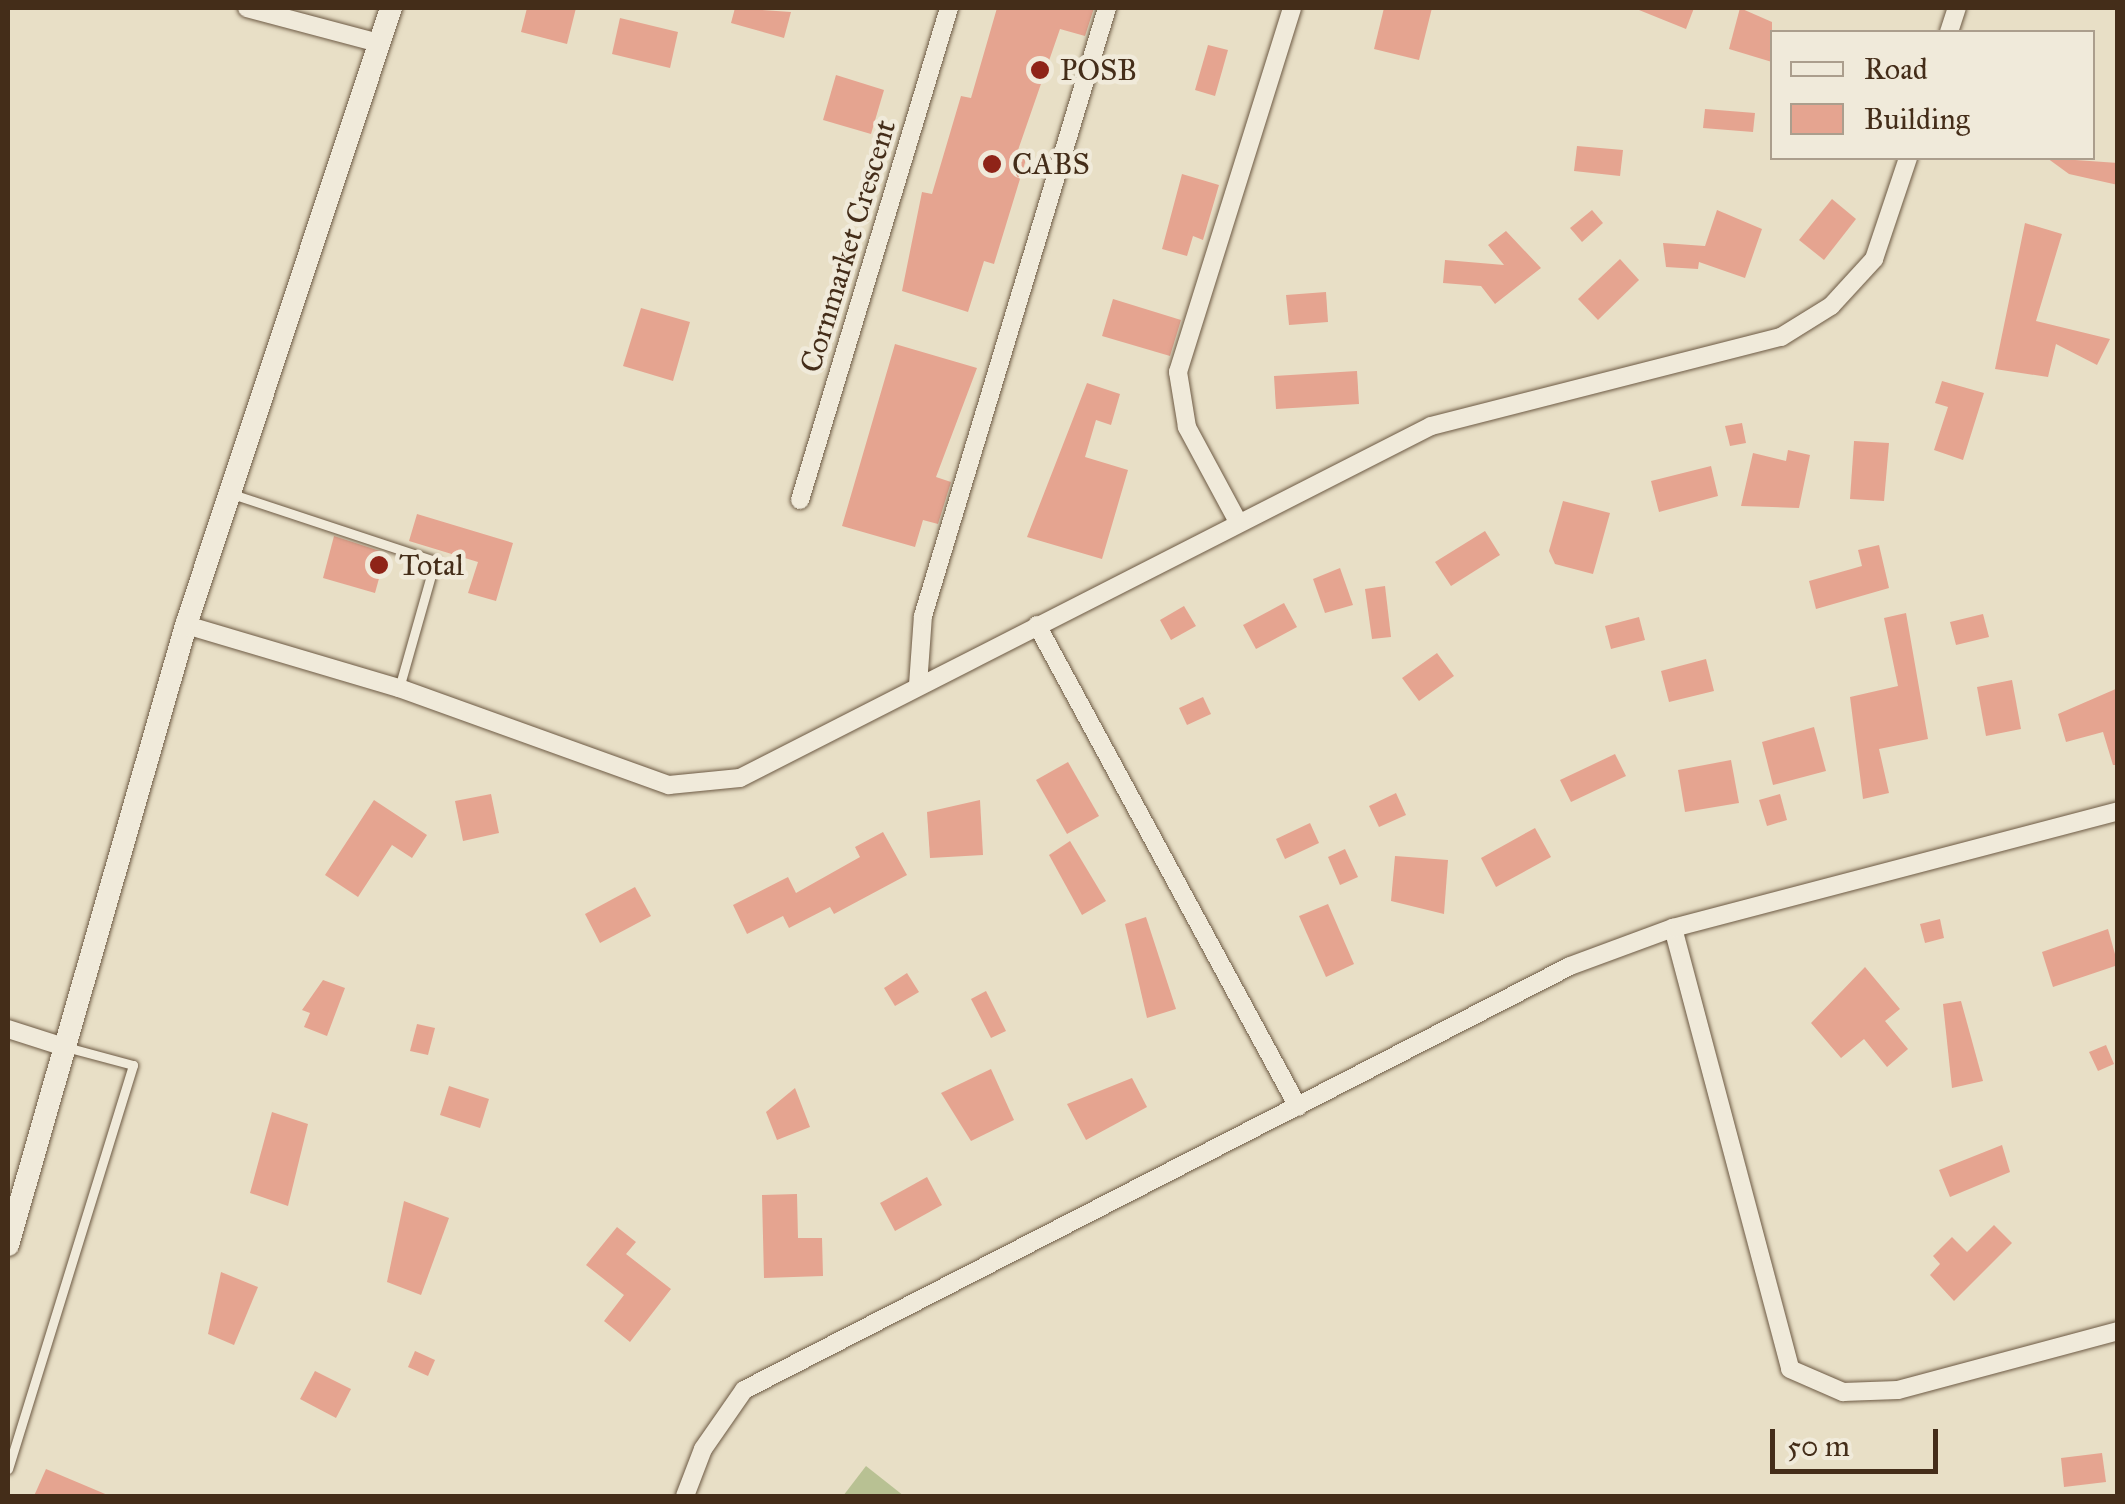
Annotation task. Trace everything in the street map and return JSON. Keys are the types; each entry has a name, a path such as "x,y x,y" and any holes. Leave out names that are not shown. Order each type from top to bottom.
{"street":[{"path":"247,8 379,43"},
{"path":"8,1245 186,624 391,8"},
{"name":"Cornmarket Crescent","path":"800,500 949,8"},
{"path":"918,685 922,616 1107,8"},
{"path":"1237,520 1188,427 1178,372 1292,8"},
{"path":"186,624 399,688 669,785 740,778 1237,520 1431,426 1781,336 1832,306 1874,259 1907,160"},
{"path":"1037,624 1298,1107"},
{"path":"685,1496 703,1449 744,1390 1570,966 1673,928 2118,811"},
{"path":"1673,928 1790,1369 1843,1392 1898,1390 2118,1330"},
{"path":"8,1029 64,1046"}],"lane":[{"path":"232,494 435,561 399,688"},
{"path":"8,1469 133,1064 64,1046"}],"green space":[{"path":"866,1466 904,1496 843,1496"}],"building":[{"path":"527,8 576,8 567,44 521,32"},
{"path":"735,8 791,12 784,38 731,23"},
{"path":"997,8 1094,8 1085,36 1060,29 1017,153 1027,156 994,264 984,261 968,312 902,291 922,192 932,194 961,96 971,98"},
{"path":"1384,8 1432,8 1419,60 1374,49"},
{"path":"1634,8 1694,8 1686,29"},
{"path":"1740,8 1772,22 1770,61 1729,49"},
{"path":"620,18 678,32 670,68 612,54"},
{"path":"1208,45 1228,50 1215,96 1195,90"},
{"path":"836,75 884,90 871,134 823,120"},
{"path":"1705,109 1755,113 1753,132 1703,128"},
{"path":"1577,146 1623,150 1620,176 1574,171"},
{"path":"2050,160 2118,163 2118,185 2069,174"},
{"path":"1182,174 1219,185 1203,240 1193,236 1187,256 1162,249"},
{"path":"1832,199 1856,219 1824,260 1799,240"},
{"path":"1592,210 1603,223 1582,242 1570,228"},
{"path":"1717,210 1762,229 1745,278 1699,262 1698,269 1666,267 1663,243 1705,246"},
{"path":"2025,223 2062,234 2036,321 2110,339 2097,365 2056,344 2048,377 1995,369"},
{"path":"1506,231 1541,268 1495,304 1481,286 1443,283 1445,260 1504,265 1488,245"},
{"path":"1620,259 1639,280 1598,320 1578,299"},
{"path":"1326,292 1328,322 1289,325 1286,295"},
{"path":"1113,299 1181,320 1170,356 1102,336"},
{"path":"641,308 690,322 673,381 623,366"},
{"path":"895,344 977,368 936,477 951,482 938,524 923,520 915,547 842,526"},
{"path":"1357,371 1359,404 1276,409 1274,376"},
{"path":"1942,381 1984,393 1963,460 1934,450 1948,407 1935,403"},
{"path":"1087,383 1120,394 1111,425 1096,420 1085,457 1128,470 1102,559 1027,537"},
{"path":"1742,423 1746,443 1730,446 1725,426"},
{"path":"1854,441 1889,443 1884,501 1850,499"},
{"path":"1788,450 1810,455 1799,508 1741,506 1753,453 1786,461"},
{"path":"1711,466 1718,496 1659,512 1651,481"},
{"path":"1563,501 1610,513 1593,574 1555,564 1549,551"},
{"path":"417,514 513,543 496,601 468,593 478,562 409,541"},
{"path":"1485,531 1500,555 1451,586 1435,562"},
{"path":"334,536 386,553 375,593 323,578"},
{"path":"1879,545 1889,588 1816,609 1809,581 1862,566 1858,550"},
{"path":"1340,568 1353,605 1325,613 1313,579"},
{"path":"1385,586 1391,637 1372,639 1365,589"},
{"path":"1284,603 1297,627 1256,649 1243,625"},
{"path":"1184,606 1196,626 1171,640 1160,620"},
{"path":"1906,613 1928,739 1879,749 1889,793 1863,799 1850,697 1898,686 1884,618"},
{"path":"1983,614 1989,637 1956,645 1950,622"},
{"path":"1639,617 1645,640 1611,649 1605,626"},
{"path":"1437,653 1454,676 1419,701 1402,678"},
{"path":"1706,659 1714,691 1669,702 1661,671"},
{"path":"2012,680 2021,729 1986,736 1977,687"},
{"path":"2118,688 2118,765 2113,765 2103,732 2066,742 2058,714"},
{"path":"1203,697 1211,714 1187,725 1179,708"},
{"path":"1814,727 1826,771 1773,785 1762,742"},
{"path":"1615,754 1626,776 1571,802 1560,780"},
{"path":"1731,760 1739,803 1685,812 1678,770"},
{"path":"1068,762 1099,816 1067,834 1036,780"},
{"path":"1396,793 1406,815 1379,827 1369,806"},
{"path":"491,794 499,833 463,841 455,801"},
{"path":"1780,794 1787,820 1767,826 1759,800"},
{"path":"374,800 427,835 412,858 392,845 358,897 325,875"},
{"path":"980,800 983,855 930,858 927,812"},
{"path":"1310,823 1319,843 1285,859 1276,839"},
{"path":"1535,828 1551,857 1496,887 1481,858"},
{"path":"883,832 907,875 834,914 830,907 789,928 783,916 747,934 733,905 788,877 796,893 860,857 855,847"},
{"path":"1070,841 1106,901 1082,915 1049,855"},
{"path":"1345,849 1358,877 1340,885 1328,857"},
{"path":"1395,856 1448,860 1444,914 1391,901"},
{"path":"635,887 651,916 600,943 585,914"},
{"path":"1328,904 1354,964 1326,977 1299,916"},
{"path":"1146,917 1176,1009 1147,1018 1125,924"},
{"path":"1940,919 1944,938 1925,943 1920,924"},
{"path":"2108,929 2118,965 2053,987 2042,952"},
{"path":"1865,967 1900,1009 1885,1021 1908,1049 1887,1067 1864,1039 1841,1058 1811,1023"},
{"path":"907,973 919,992 895,1006 884,988"},
{"path":"323,980 345,988 327,1036 304,1027 310,1013 302,1010"},
{"path":"986,991 1006,1031 991,1038 971,999"},
{"path":"1961,1001 1983,1081 1952,1088 1943,1004"},
{"path":"417,1024 435,1028 428,1055 410,1051"},
{"path":"2106,1045 2114,1064 2098,1071 2089,1052"},
{"path":"991,1069 1014,1120 971,1141 941,1093"},
{"path":"1132,1078 1147,1107 1086,1140 1067,1104"},
{"path":"449,1086 489,1099 480,1128 440,1115"},
{"path":"795,1088 810,1127 777,1140 766,1112"},
{"path":"272,1112 308,1124 288,1206 250,1193"},
{"path":"2002,1145 2010,1172 1950,1197 1939,1170"},
{"path":"927,1177 942,1205 895,1231 880,1203"},
{"path":"797,1194 798,1238 822,1238 823,1276 764,1278 762,1195"},
{"path":"404,1201 449,1218 421,1295 387,1282"},
{"path":"1994,1225 2012,1243 1954,1301 1930,1275 1940,1264 1933,1256 1952,1237 1967,1252"},
{"path":"617,1227 636,1242 626,1254 671,1289 630,1342 604,1321 624,1295 586,1265"},
{"path":"221,1272 258,1287 234,1345 208,1334"},
{"path":"415,1351 435,1360 428,1376 408,1367"},
{"path":"315,1371 351,1389 336,1418 300,1399"},
{"path":"2102,1453 2106,1482 2064,1487 2061,1458"},
{"path":"46,1469 110,1496 34,1496"}],"place":[{"name":"POSB","path":"1040,70"},
{"name":"CABS","path":"992,164"},
{"name":"Total","path":"379,565"}]}
